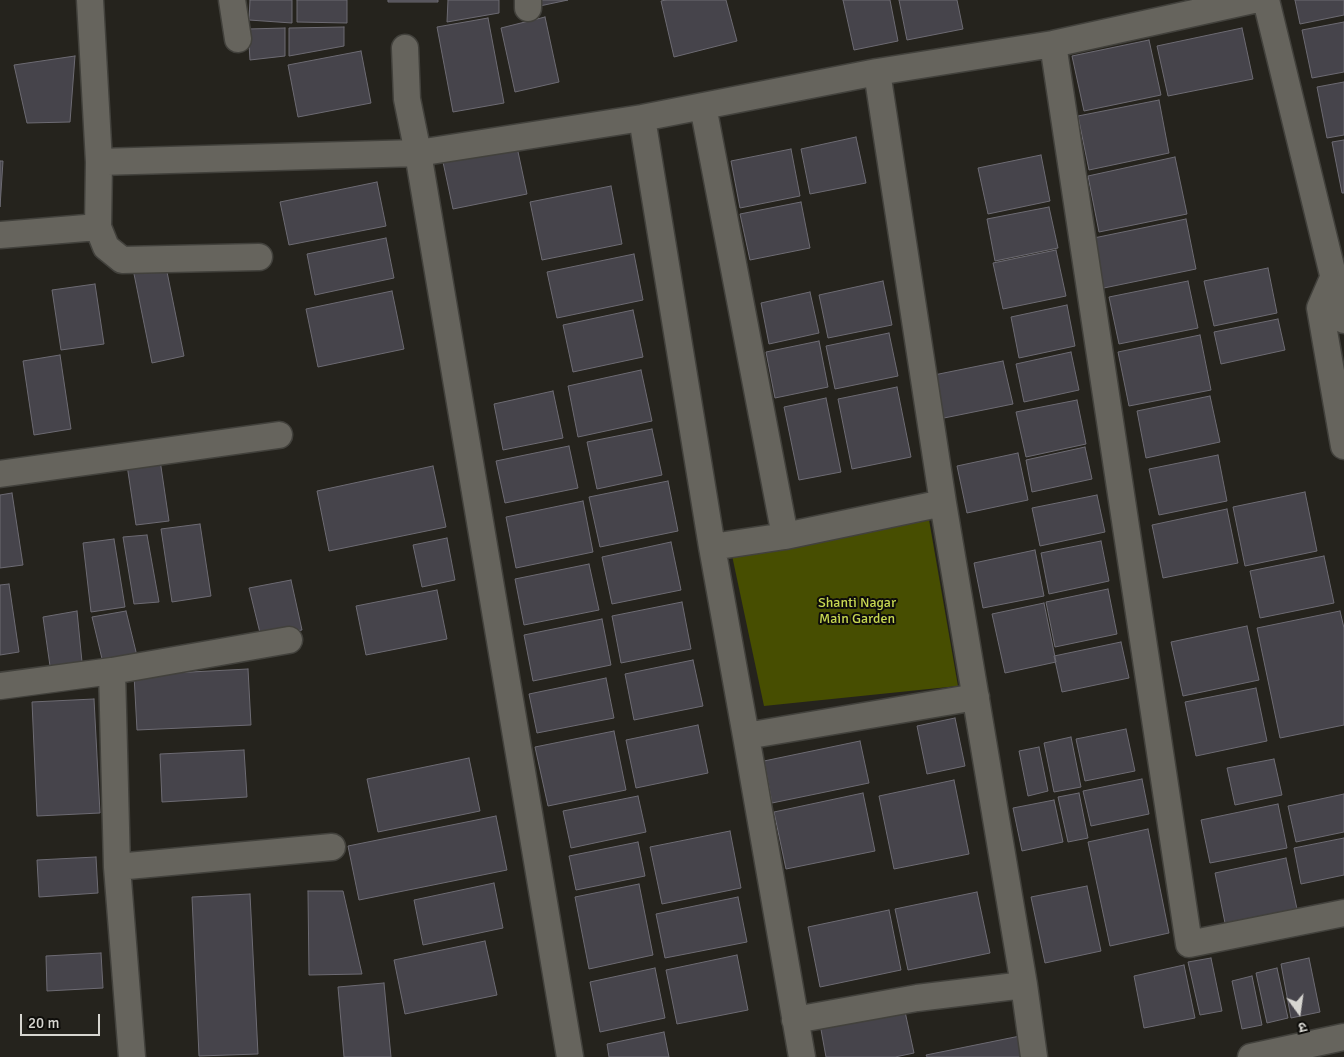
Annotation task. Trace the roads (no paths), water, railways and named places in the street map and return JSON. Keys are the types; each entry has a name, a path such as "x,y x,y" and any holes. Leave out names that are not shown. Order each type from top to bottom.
{"street":[{"path":"90,0 99,162 98,227 106,247 122,260 259,257"},
{"path":"232,0 238,38"},
{"path":"99,162 418,154 642,118 877,72 1053,44 1253,0"},
{"path":"1266,0 1344,320"},
{"path":"1053,44 1189,944 1344,913"},
{"path":"405,48 407,99 418,154 570,1057"},
{"path":"877,72 943,503 1024,985 1034,1057"},
{"path":"703,106 785,536"},
{"path":"642,118 712,547 802,1057"},
{"path":"0,236 98,227"},
{"path":"1333,278 1320,308 1344,446"},
{"path":"0,474 279,435"},
{"path":"712,547 785,536 943,503"},
{"path":"0,686 112,671 289,640"},
{"path":"112,671 117,867 132,1057"},
{"path":"746,736 976,697"},
{"path":"117,867 332,847"},
{"path":"795,1020 917,998 1024,985"},
{"path":"1250,1057 1339,1044"}],"park label":[{"name":"Shanti Nagar Main Garden","path":"857,612"}]}
